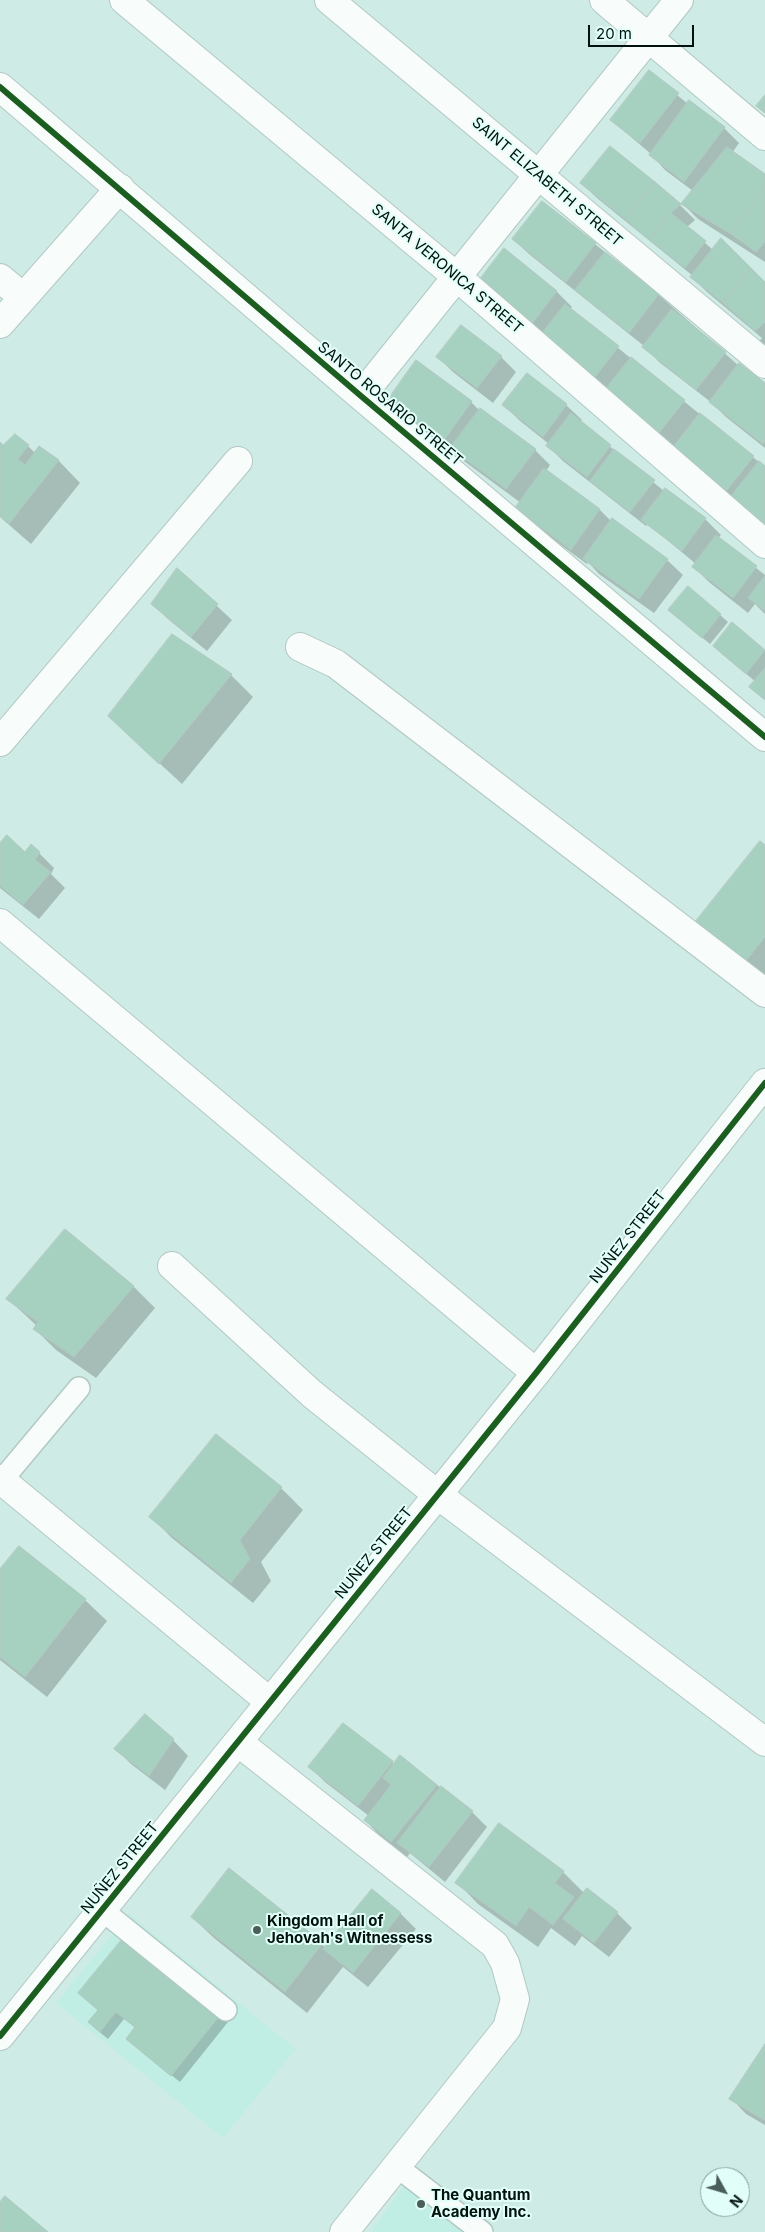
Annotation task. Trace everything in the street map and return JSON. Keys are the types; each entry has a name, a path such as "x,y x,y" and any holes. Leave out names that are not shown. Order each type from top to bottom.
{"street":[{"name":"SANTA VERONICA STREET","path":"124,0 457,277 765,544"},
{"name":"SAINT ELIZABETH STREET","path":"329,0 765,364"},
{"path":"604,0 765,136"},
{"path":"361,396 679,0"},
{"name":"SANTO ROSARIO STREET","path":"0,87 361,396 765,737"},
{"path":"0,324 120,188"},
{"path":"0,278 23,297"},
{"path":"0,742 238,461"},
{"path":"300,647 336,664 765,994"},
{"path":"0,923 536,1373"},
{"name":"NUÑEZ STREET","path":"0,2036 438,1495 765,1084"},
{"path":"172,1266 312,1394 438,1495 765,1742"},
{"path":"1,1480 270,1702"},
{"path":"238,1742 495,1945 505,1963 515,1999 507,2028 344,2232"}],"lane":[{"path":"1,1480 79,1388"},
{"path":"102,1910 226,2010"},
{"path":"396,2166 482,2232"}],"shaded area":[{"path":"129,1914 296,2049 223,2138 56,2003"},
{"name":"The Quantum Academy Inc.","path":"412,2175 492,2232 371,2232"}],"building":[{"path":"649,70 679,93 640,143 610,120"},
{"path":"765,95 765,113 756,106"},
{"path":"689,100 725,127 684,182 649,155"},
{"path":"610,146 655,182 625,219 580,183"},
{"path":"727,147 765,174 765,186 731,234 681,204"},
{"path":"655,182 681,204 649,240 625,219"},
{"path":"765,186 765,242 756,252 731,234"},
{"path":"542,201 596,243 566,282 512,239"},
{"path":"671,213 706,241 685,268 649,240"},
{"path":"721,238 752,269 722,302 690,277"},
{"path":"504,248 557,291 528,329 474,287"},
{"path":"605,252 659,294 629,333 575,290"},
{"path":"752,269 765,282 765,322 755,331 722,302"},
{"path":"565,304 619,346 589,385 535,342"},
{"path":"672,309 726,352 696,390 642,347"},
{"path":"461,325 502,356 477,388 436,357"},
{"path":"631,357 685,400 655,438 601,395"},
{"path":"416,360 472,401 443,442 387,401"},
{"path":"739,363 765,383 765,441 763,444 709,402"},
{"path":"527,373 567,404 543,437 502,405"},
{"path":"480,408 536,449 506,489 450,448"},
{"path":"571,413 611,445 587,477 546,446"},
{"path":"700,413 754,456 724,494 670,451"},
{"path":"15,434 29,445 18,459 25,465 39,446 59,460 9,524 0,516 0,442 3,445"},
{"path":"614,449 655,480 630,512 590,481"},
{"path":"759,461 765,466 765,528 729,499"},
{"path":"544,468 600,509 571,550 515,508"},
{"path":"665,488 706,518 682,551 641,520"},
{"path":"612,518 668,559 639,599 583,559"},
{"path":"716,535 757,566 733,598 692,567"},
{"path":"177,568 218,604 191,637 151,604"},
{"path":"765,576 765,611 748,598"},
{"path":"688,586 721,614 702,638 668,610"},
{"path":"732,622 765,650 746,674 713,646"},
{"path":"172,634 232,674 159,764 108,716"},
{"path":"765,668 765,700 749,687"},
{"path":"7,835 25,852 31,844 40,852 35,860 51,872 23,905 0,886 0,843"},
{"path":"760,841 765,845 765,937 742,966 692,926"},
{"path":"65,1229 134,1286 74,1357 33,1329 38,1322 6,1299"},
{"path":"216,1434 282,1487 240,1540 250,1559 231,1583 149,1517"},
{"path":"19,1546 86,1599 25,1677 0,1657 0,1569"},
{"path":"145,1714 174,1739 149,1776 114,1749"},
{"path":"343,1723 393,1761 358,1806 308,1767"},
{"path":"400,1755 437,1785 391,1842 364,1820 391,1785 383,1778"},
{"path":"441,1786 473,1811 429,1867 397,1843"},
{"path":"499,1823 564,1871 555,1883 574,1897 553,1925 529,1907 516,1926 455,1883"},
{"name":"Kingdom Hall of Jehovah's Witnessess","path":"229,1868 323,1943 285,1992 191,1917"},
{"path":"587,1888 618,1912 594,1943 563,1919"},
{"path":"372,1889 401,1913 353,1973 323,1949"},
{"path":"125,1936 221,2014 171,2076 126,2039 135,2027 116,2012 100,2032 88,2022 98,2010 78,1993"},
{"path":"765,2044 765,2118 764,2120 729,2099"},
{"path":"5,2196 48,2232 0,2232 0,2202"}],"cycle path":[{"path":"0,87 361,396 765,737"},
{"path":"0,2036 536,1373 765,1083"}],"place":[{"name":"Kingdom Hall of Jehovah's Witnessess","path":"257,1930"},
{"name":"The Quantum Academy Inc.","path":"421,2204"}]}
